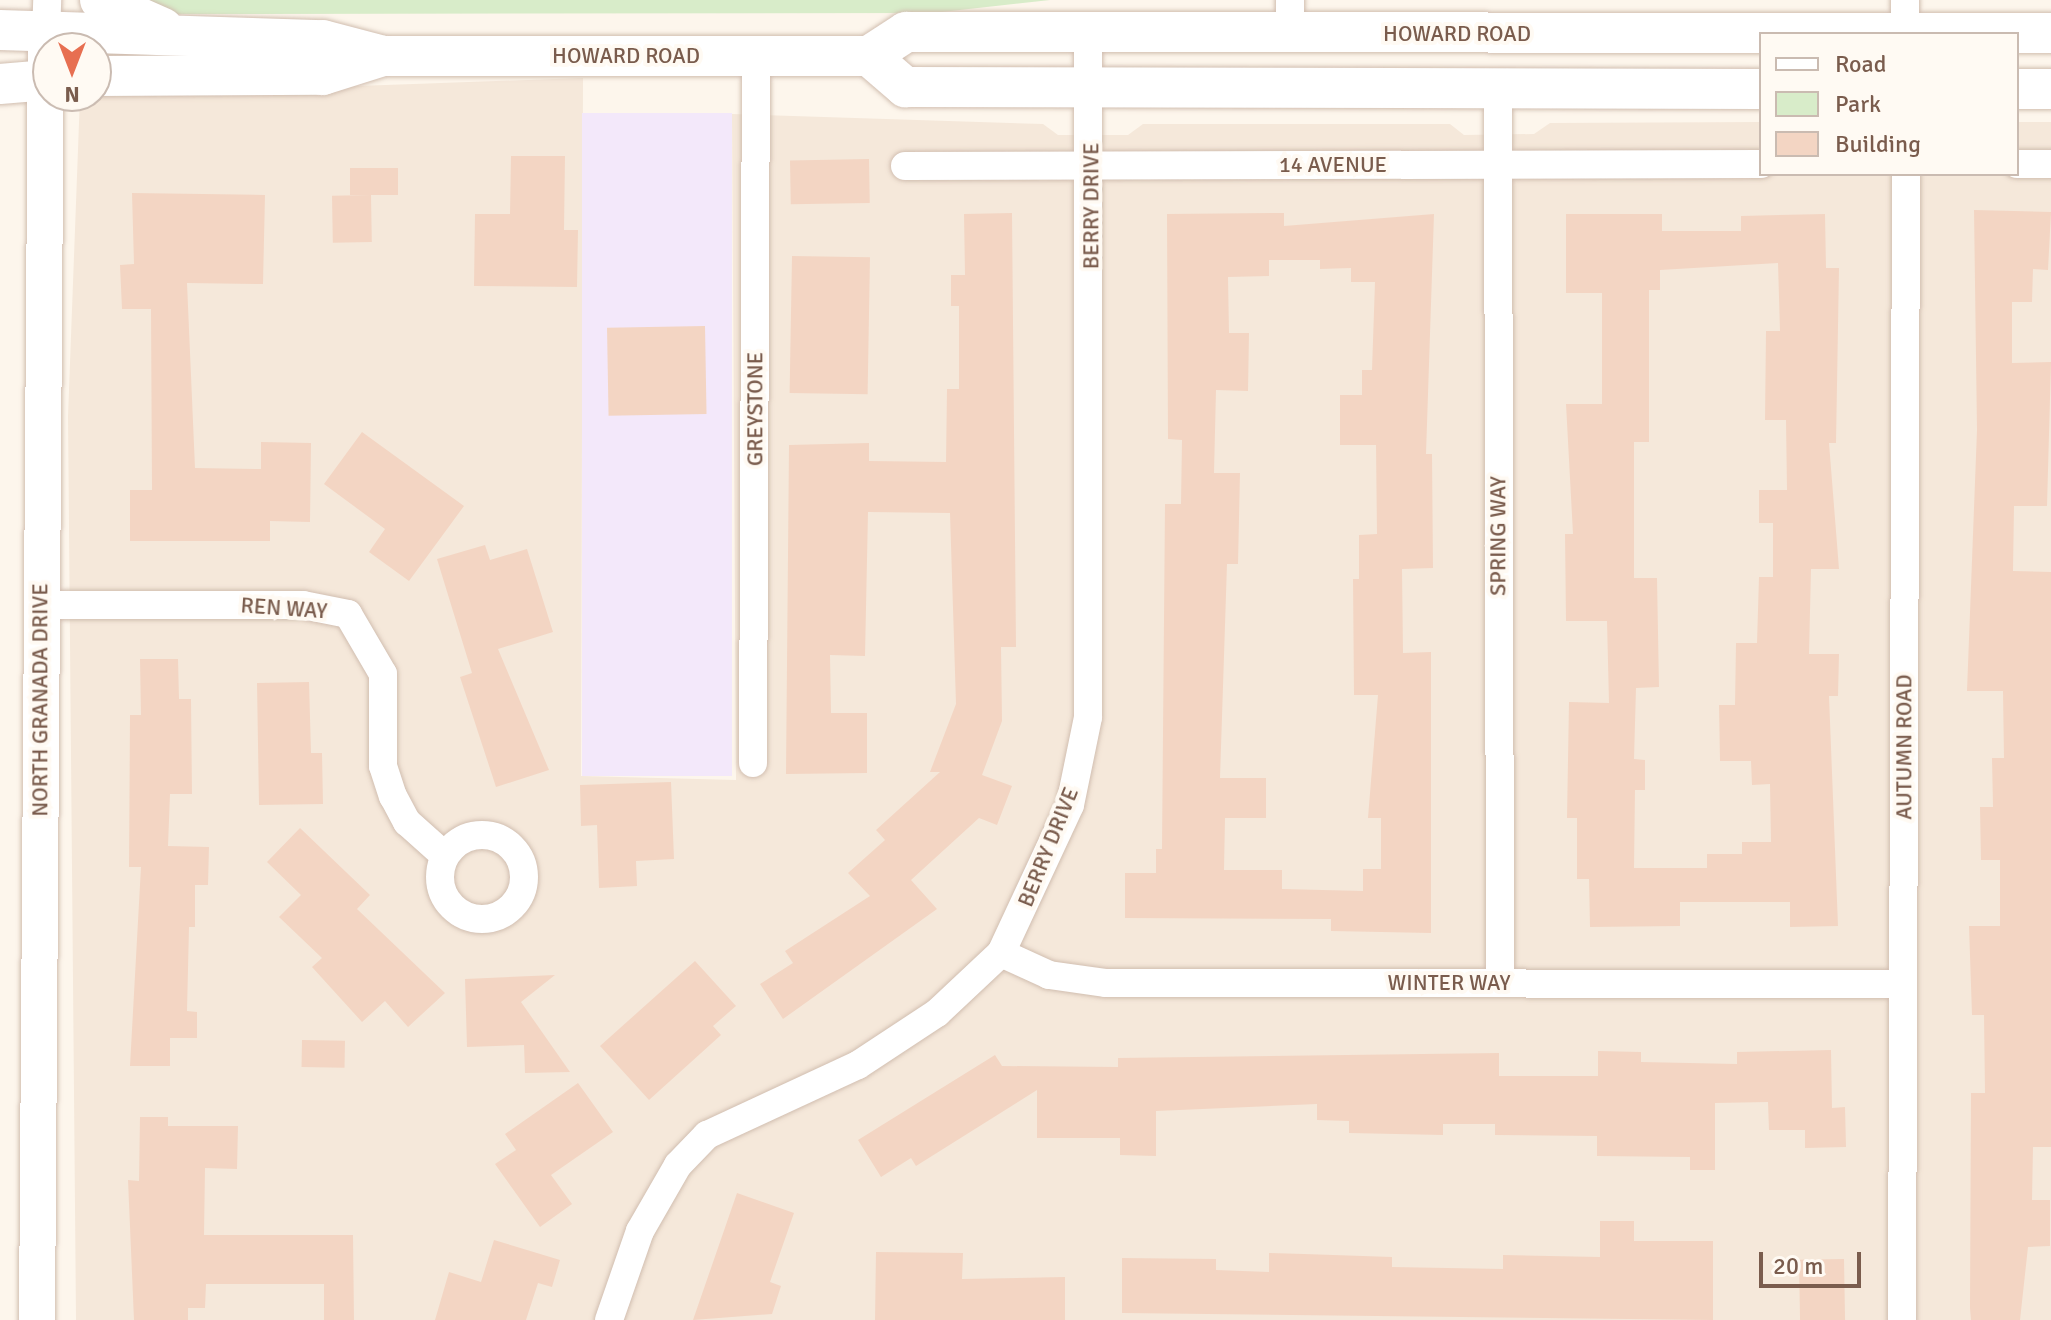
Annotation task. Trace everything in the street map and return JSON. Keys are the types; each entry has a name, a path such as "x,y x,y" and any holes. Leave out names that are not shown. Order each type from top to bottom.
{"main road":[{"path":"100,0 145,24 222,40"},
{"name":"HOWARD ROAD","path":"0,30 47,18 222,40 323,40 383,56 869,56 906,32 1088,33 1290,17 1905,22 2051,33"},
{"name":"HOWARD ROAD","path":"112,76 323,75 383,56"},
{"path":"869,56 905,87 1759,89"},
{"path":"0,84 32,81"},
{"path":"2019,89 2051,89"}],"street":[{"name":"BERRY DRIVE","path":"609,1320 655,1200 707,1135 858,1065 937,1013 1001,953 1070,805 1088,717 1092,166 1088,33"},
{"name":"GREYSTONE","path":"753,763 756,56"},
{"name":"SPRING WAY","path":"1498,89 1500,983"},
{"name":"NORTH GRANADA DRIVE","path":"37,1320 40,605 47,112"},
{"name":"14 AVENUE","path":"905,166 1759,164"},
{"path":"2019,164 2051,164"},
{"name":"AUTUMN ROAD","path":"1902,1320 1906,176"},
{"name":"REN WAY","path":"40,605 303,605 348,614 383,674 383,766 393,796 407,822 445,856"},
{"name":"WINTER WAY","path":"1001,953 1049,975 1106,983 1903,984"}],"shaded area":[{"path":"583,78 581,776 736,780 732,114 1043,124 1058,135 1128,135 1143,124 1450,124 1464,135 1534,134 1550,123 1759,122 1759,176 2019,176 2019,122 2051,122 2051,1320 76,1320 68,416 79,112 112,112 112,95"},
{"path":"582,113 732,113 732,776 582,776"}],"green space":[{"path":"136,0 1050,0 933,13 177,14"}],"building":[{"path":"511,156 565,156 564,230 578,230 577,287 474,286 475,214 510,214"},
{"path":"869,159 870,203 791,204 790,160"},
{"path":"350,168 398,168 398,195 350,195"},
{"path":"132,193 265,195 263,284 187,283 195,468 261,469 261,442 311,443 310,522 270,521 270,541 130,541 130,490 152,490 151,309 122,309 120,265 134,264"},
{"path":"371,195 372,242 333,243 332,196"},
{"path":"1974,210 2051,212 2048,270 2033,269 2032,302 2012,302 2012,363 2051,362 2047,506 2014,506 2013,571 2051,572 2051,1147 2033,1147 2032,1200 2050,1200 2050,1246 2028,1247 2020,1320 1971,1320 1970,1308 1971,1093 1985,1093 1984,1015 1972,1015 1969,926 2000,926 2000,860 1981,860 1980,807 1993,807 1992,758 2004,758 2003,691 1967,691 1977,430"},
{"path":"1012,213 1016,647 1001,647 1002,721 982,775 1012,786 997,825 979,818 911,880 937,909 783,1019 760,984 793,963 785,951 870,896 848,873 885,840 876,830 940,772 930,772 956,704 950,513 868,512 865,656 830,655 831,713 867,713 867,773 786,774 789,445 869,443 869,461 946,462 947,389 959,389 959,306 951,306 951,275 965,275 964,214"},
{"path":"1284,213 1284,226 1434,214 1426,454 1432,454 1433,568 1402,569 1403,653 1431,652 1431,933 1331,931 1331,919 1125,918 1125,873 1156,873 1156,849 1162,849 1165,504 1181,504 1182,440 1168,439 1167,214","holes":["1269,260 1320,260 1320,269 1351,268 1351,282 1375,282 1372,370 1362,370 1362,395 1340,395 1340,445 1376,445 1377,534 1359,535 1359,579 1353,579 1354,695 1378,695 1368,818 1381,818 1381,869 1363,869 1363,891 1282,889 1282,870 1224,870 1225,818 1266,818 1266,778 1220,778 1227,564 1238,564 1240,473 1214,473 1216,390 1248,391 1249,333 1229,333 1228,277 1269,276"]},
{"path":"1566,214 1662,214 1662,231 1741,231 1741,216 1825,214 1826,268 1839,268 1836,443 1829,443 1839,569 1811,569 1809,654 1839,654 1838,696 1829,696 1838,926 1790,927 1790,902 1680,902 1680,926 1590,927 1589,879 1577,879 1577,818 1567,818 1569,702 1609,703 1607,621 1566,621 1565,534 1573,534 1566,404 1602,404 1602,293 1566,293","holes":["1778,263 1780,331 1766,331 1765,420 1786,420 1787,490 1759,490 1759,523 1773,523 1773,577 1759,577 1757,643 1736,643 1735,705 1719,705 1720,761 1751,761 1752,785 1770,784 1771,842 1742,842 1742,854 1707,854 1707,868 1634,868 1635,790 1645,790 1645,760 1634,759 1636,688 1659,687 1657,578 1634,578 1634,442 1649,442 1649,290 1660,290 1660,270"]},
{"path":"792,256 870,257 868,394 790,393"},
{"path":"705,326 707,414 609,416 607,328"},
{"path":"362,432 464,506 409,581 369,552 385,529 324,484"},
{"path":"485,545 490,560 527,549 553,632 498,649 549,770 496,787 460,677 472,673 437,559"},
{"path":"140,659 178,659 179,699 191,699 192,794 170,794 168,846 209,847 208,885 195,885 195,927 189,927 187,1011 197,1012 197,1038 170,1038 170,1066 130,1066 141,867 129,867 130,715 141,715"},
{"path":"309,682 311,753 322,753 323,804 259,805 257,683"},
{"path":"671,782 674,859 636,861 637,886 599,888 597,825 581,826 580,785"},
{"path":"300,828 370,895 357,909 445,993 408,1027 385,1001 362,1022 312,967 322,958 279,917 301,895 267,862"},
{"path":"695,961 736,1006 713,1026 721,1035 649,1100 600,1046"},
{"path":"555,975 521,1002 570,1072 525,1073 524,1045 467,1047 465,979"},
{"path":"302,1040 345,1041 345,1068 302,1067"},
{"path":"1831,1050 1832,1108 1845,1107 1846,1147 1805,1148 1805,1130 1769,1130 1768,1102 1715,1103 1715,1170 1690,1170 1690,1157 1597,1156 1597,1136 1495,1135 1495,1124 1443,1124 1443,1135 1349,1133 1349,1121 1317,1120 1317,1104 1156,1111 1156,1156 1120,1155 1120,1138 1037,1138 1037,1090 916,1166 911,1158 881,1177 858,1140 995,1055 1002,1066 1118,1067 1118,1058 1499,1053 1499,1076 1598,1076 1598,1051 1641,1052 1641,1062 1737,1064 1737,1052"},
{"path":"578,1083 613,1132 551,1175 572,1204 540,1227 495,1164 516,1150 505,1134"},
{"path":"140,1117 168,1117 168,1126 238,1126 237,1169 205,1168 204,1235 353,1235 354,1320 324,1320 324,1284 206,1284 205,1308 188,1308 188,1320 134,1320 128,1180 139,1181"},
{"path":"737,1193 794,1213 770,1282 781,1286 772,1314 693,1320"},
{"path":"1600,1221 1634,1221 1634,1241 1713,1241 1713,1320 1122,1313 1122,1258 1216,1259 1216,1270 1269,1272 1269,1253 1392,1257 1392,1267 1503,1269 1503,1255 1600,1257"},
{"path":"494,1240 560,1260 552,1287 538,1283 526,1320 435,1320 449,1272 481,1282"},
{"path":"876,1252 963,1253 962,1279 1065,1277 1065,1320 875,1320"},
{"path":"1844,1259 1845,1320 1800,1320 1799,1260"}]}
